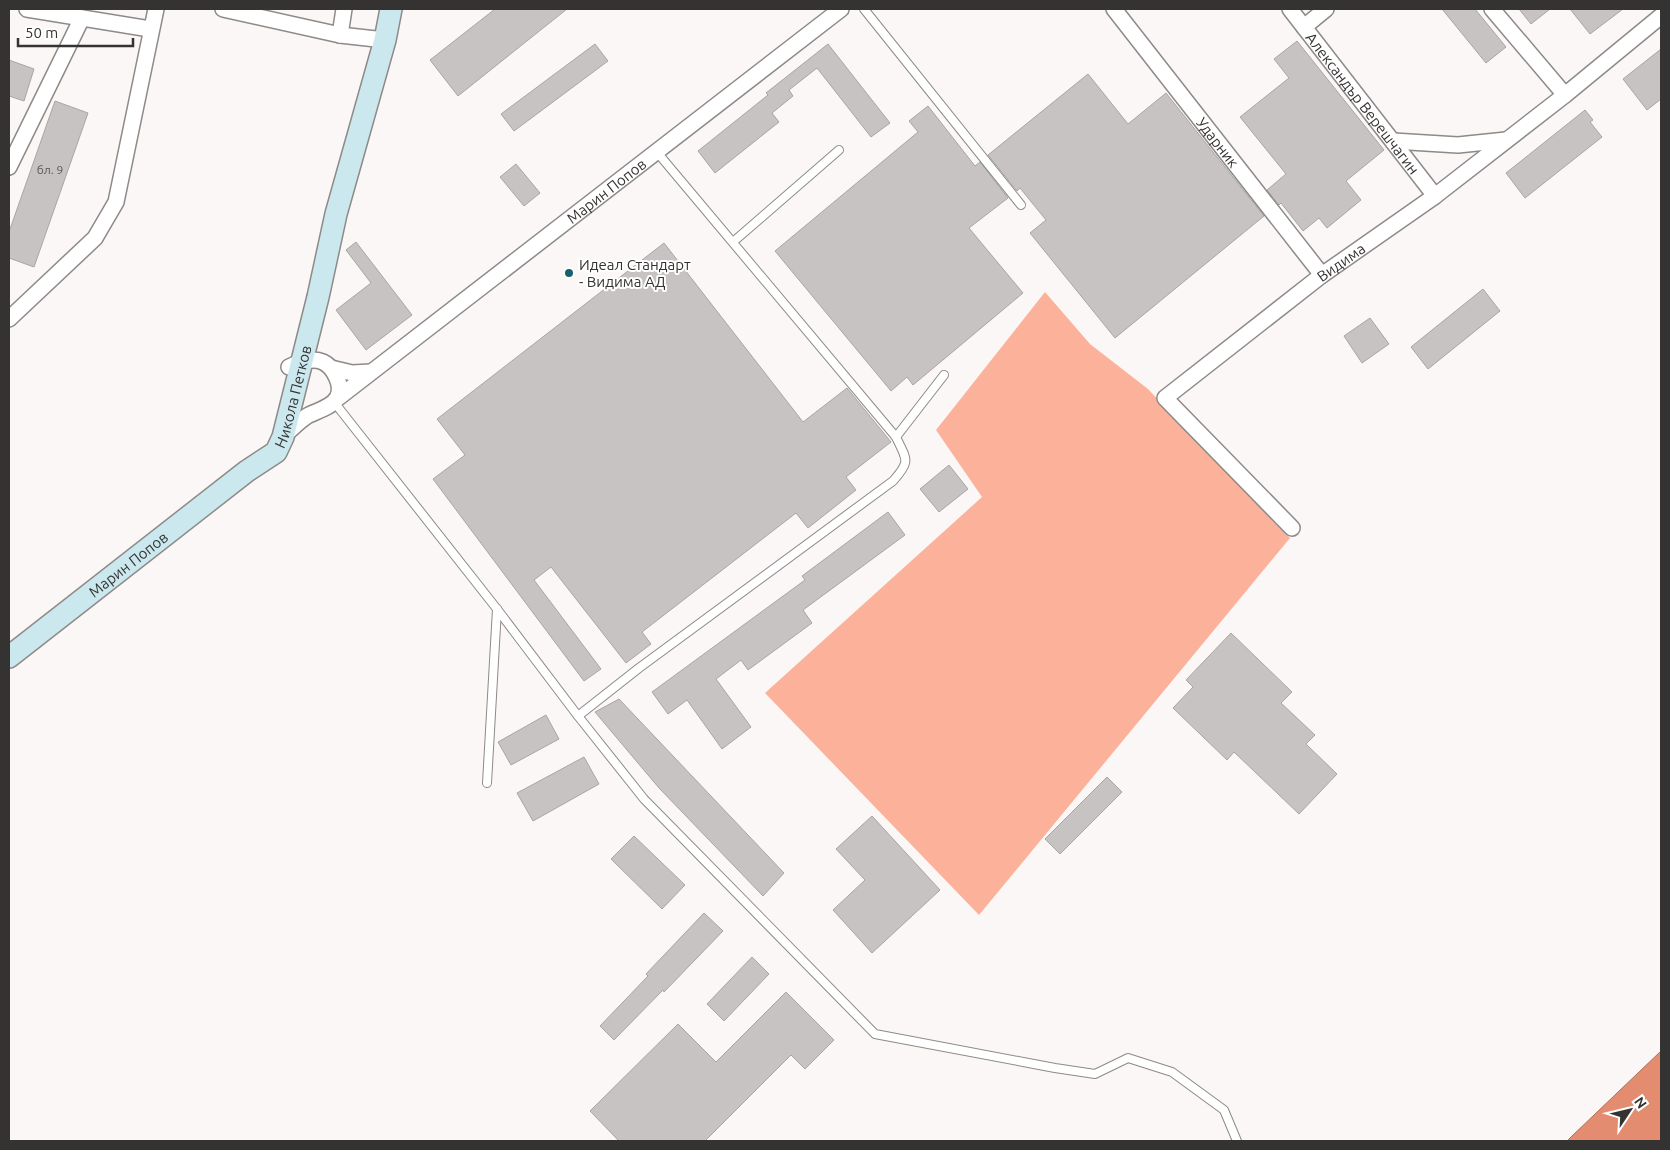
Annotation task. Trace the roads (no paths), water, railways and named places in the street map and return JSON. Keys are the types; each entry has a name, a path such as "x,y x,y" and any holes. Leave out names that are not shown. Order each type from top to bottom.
{"main road":[{"name":"Никола Петков","path":"247,471 266,445 287,395 295,364 306,293 336,214 385,40 391,9"},
{"name":"Никола Петков","path":"247,471 276,452 283,437 287,395"},
{"name":"Марин Попов","path":"9,657 247,471"}],"street":[{"path":"27,9 150,29"},
{"path":"9,319 96,238 116,202 150,29 156,9"},
{"path":"223,9 289,16 340,35 385,40"},
{"path":"340,35 344,9"},
{"name":"Марин Попов","path":"336,400 841,9"},
{"name":"Ударник","path":"1114,9 1322,275"},
{"name":"Александър Верешчагин","path":"1290,9 1435,196"},
{"path":"1304,27 1326,9"},
{"path":"1492,9 1564,95"},
{"name":"Видима","path":"1292,528 1165,398 1322,275 1435,196 1661,16"},
{"path":"9,167 82,18"},
{"path":"1393,141 1458,144 1506,140"},
{"path":"283,437 293,426 336,400 340,390 339,382 331,368 324,362 316,360 295,364"},
{"path":"331,368 352,373 371,372"},
{"path":"287,395 307,410 314,412"}],"lane":[{"path":"864,9 1022,205"},
{"path":"733,242 839,150"},
{"path":"578,716 639,668 893,481 904,469 906,459 896,438 656,151"},
{"path":"896,438 944,375"},
{"path":"336,400 644,800 876,1034 1095,1074 1128,1058 1172,1072 1224,1110 1237,1141"},
{"path":"487,783 498,609"}],"place":[{"name":"Идеал Стандарт - Видима АД","path":"569,273"}]}
